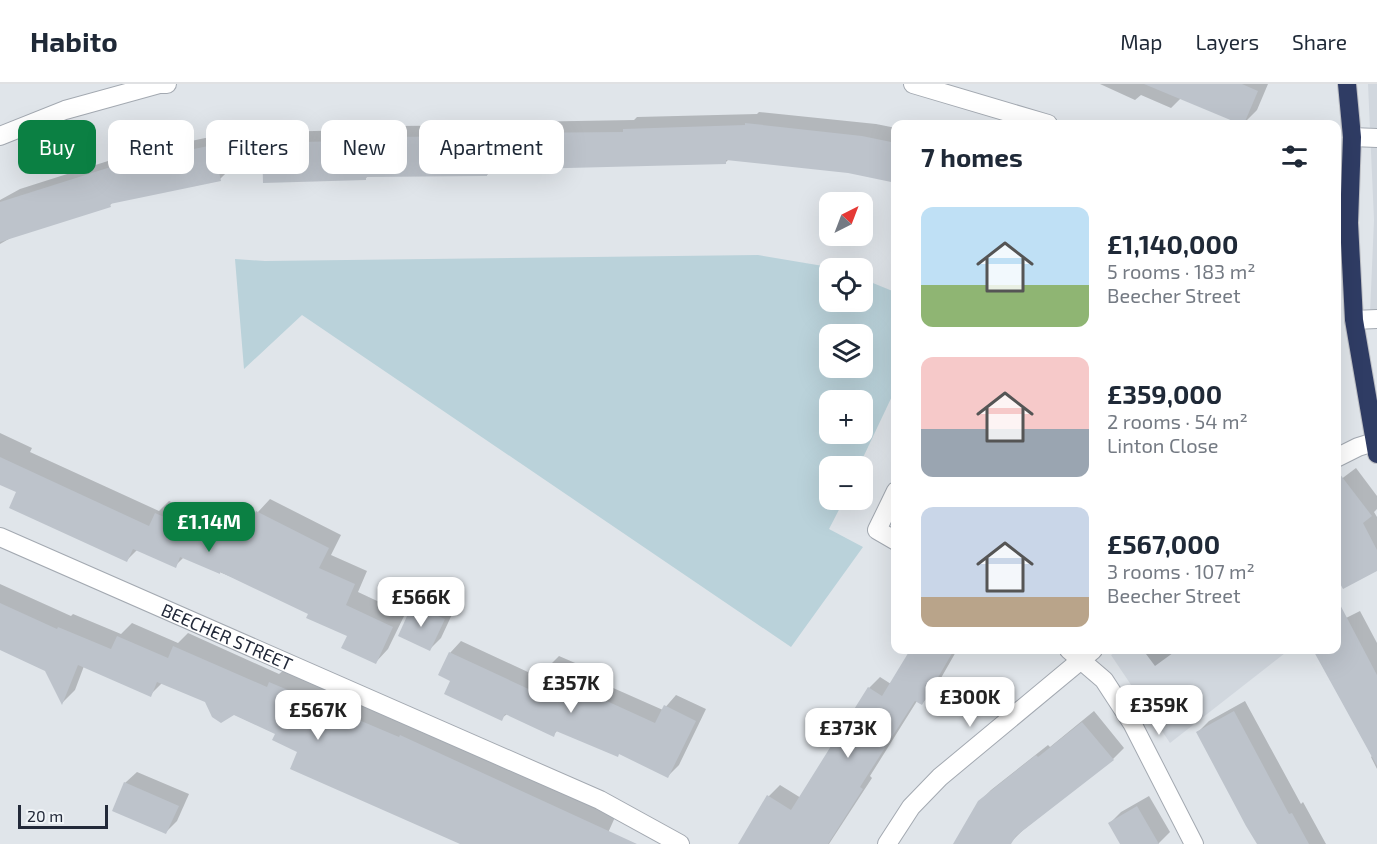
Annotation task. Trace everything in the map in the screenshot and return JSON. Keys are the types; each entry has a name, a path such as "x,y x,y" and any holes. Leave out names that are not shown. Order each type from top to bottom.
{"highway":[{"path":"1347,84 1352,137 1343,223 1353,320 1375,448"}],"street":[{"path":"0,136 65,111 159,84 167,84"},
{"path":"913,84 1034,120"},
{"path":"1352,137 1377,138"},
{"path":"1353,320 1377,319"},
{"path":"1341,456 1358,447 1375,448"},
{"path":"891,501 877,530 891,538"},
{"name":"BEECHER STREET","path":"0,537 600,800 680,844"},
{"path":"887,844 911,807 940,777 1080,654"},
{"path":"1082,654 1104,680 1132,723 1194,844"}],"shaded area":[{"path":"1368,84 1377,84 1377,314 1370,314 1374,220"},
{"path":"758,255 819,265 819,312 873,312 873,283 891,290 891,398 873,436 873,390 819,390 819,444 869,444 864,456 819,456 819,510 839,510 829,529 863,547 791,647 302,315 244,369 235,259 265,261"},
{"path":"1113,654 1284,654 1170,743 1111,655"}],"building":[{"path":"1144,84 1242,84 1258,91 1246,120 1230,120"},
{"path":"745,123 862,136 891,142 891,182 848,173 726,160 726,164 564,168 564,132 623,132 623,129 745,125"},
{"path":"407,137 419,137 419,174 487,174 487,176 366,177 366,180 263,183 263,174 309,174 309,142 321,142 321,174 407,174"},
{"path":"206,146 206,174 219,174 221,181 110,204 111,207 0,242 0,202 89,174 96,174 96,172 108,168 108,174 194,174 194,149"},
{"path":"0,457 149,526 155,513 199,532 207,515 246,533 256,511 329,548 319,568 355,584 346,605 393,627 376,664 341,648 347,636 306,618 308,614 220,572 220,574 180,557 176,568 133,549 127,562 9,508 16,492 0,485"},
{"path":"1341,476 1372,516 1363,523 1377,550 1377,571 1343,589 1341,585"},
{"path":"0,603 57,629 58,627 111,649 117,636 168,658 173,646 267,687 269,682 399,737 400,735 637,844 460,844 290,769 297,752 272,740 275,734 234,715 221,723 212,717 205,702 157,682 151,697 78,665 62,705 45,671 0,650"},
{"path":"412,605 445,619 430,651 398,636"},
{"path":"1341,607 1377,675 1377,766 1315,654 1341,654"},
{"path":"449,652 535,692 547,666 579,680 576,687 655,723 664,705 696,721 668,778 619,754 618,757 556,731 554,737 505,714 502,721 444,694 450,681 438,675"},
{"path":"908,654 952,654 922,705 915,701 860,787 863,789 828,844 738,844 767,795 791,810 868,687 882,696"},
{"path":"1234,711 1289,814 1292,813 1309,844 1257,844 1246,826 1196,732"},
{"path":"1082,722 1114,760 1016,836 1011,844 953,844 978,801"},
{"path":"124,782 179,806 166,834 112,811"},
{"path":"1137,806 1159,844 1120,844 1108,823"}]}
